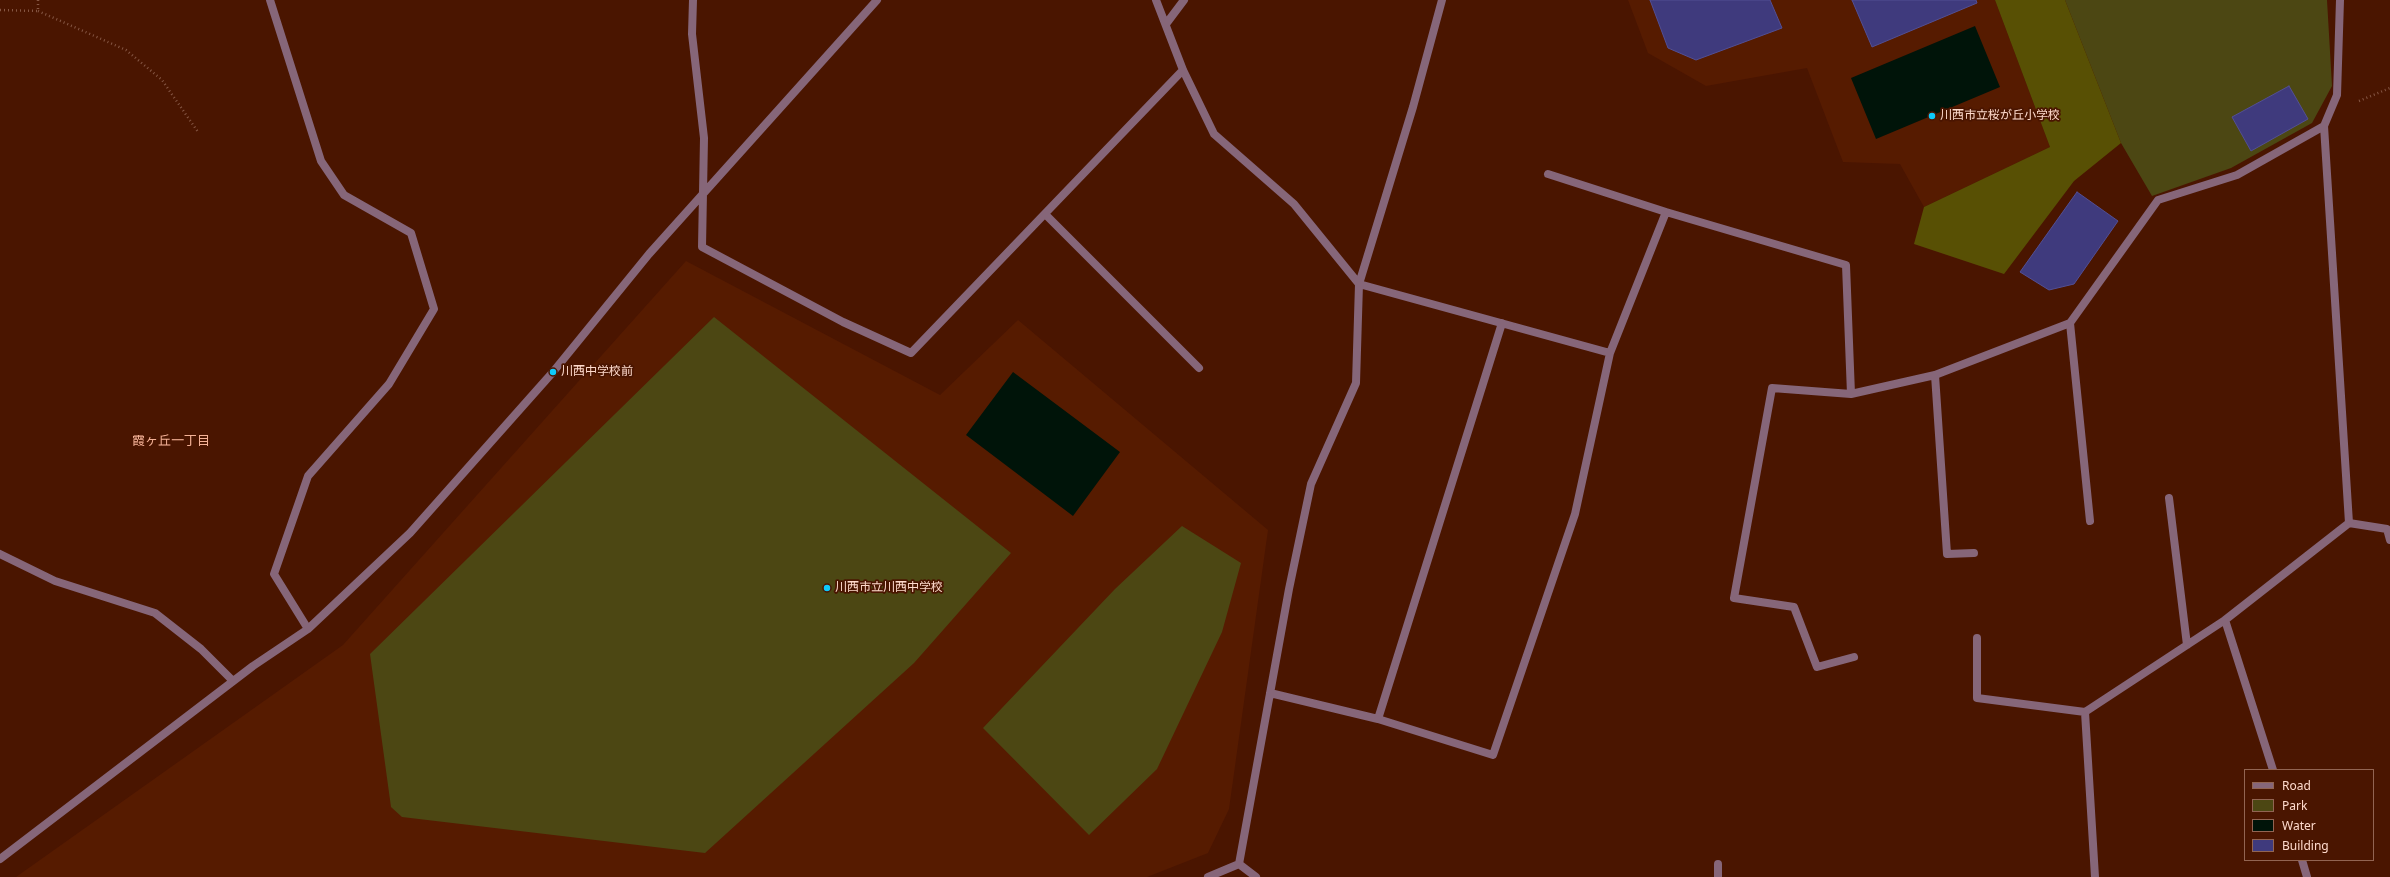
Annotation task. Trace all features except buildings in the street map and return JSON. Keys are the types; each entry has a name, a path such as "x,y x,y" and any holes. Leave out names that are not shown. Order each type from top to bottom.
{"street":[{"path":"270,0 321,160 344,195 411,232 434,309 389,384 308,476 274,574 308,629"},
{"path":"693,0 692,34 704,138 701,198 702,247 843,322 911,353 1183,70"},
{"path":"0,859 233,681 308,629 410,533 553,372 649,254 701,198 877,0"},
{"path":"1156,0 1183,70 1214,134 1294,204 1359,284 1610,353"},
{"path":"1166,24 1184,0"},
{"path":"1238,864 1311,484 1356,383 1359,284 1413,106 1442,0"},
{"path":"2340,0 2337,95 2324,126 2349,523"},
{"path":"1854,657 1817,667 1794,607 1734,598 1772,388 1851,394 1934,376 2070,323 2158,200 2237,176 2324,126"},
{"path":"1548,174 1666,212 1846,265 1851,394"},
{"path":"1270,693 1378,719 1493,755 1575,514 1610,353 1666,212"},
{"path":"1045,214 1199,368"},
{"path":"1378,719 1502,323"},
{"path":"2070,323 2090,521"},
{"path":"1934,376 1947,554 1974,553"},
{"path":"2169,498 2187,645"},
{"path":"1977,638 1977,698 2085,712 2225,620 2349,523 2387,529 2390,540"},
{"path":"0,554 56,581 155,613 201,649 233,681"},
{"path":"2225,620 2273,769"},
{"path":"2085,712 2095,877"},
{"path":"2302,861 2307,877"},
{"path":"1208,877 1238,864"},
{"path":"1238,864 1256,877"},
{"path":"1718,864 1718,877"}],"path":[{"path":"38,0 38,11"},
{"path":"0,10 38,11 126,50 162,80 198,132"}],"shaded area":[{"name":"川西市立桜が丘小学校","path":"1628,0 1995,0 2050,147 1924,207 1900,164 1843,162 1807,68 1706,86 1648,53"},
{"path":"1995,0 2065,0 2121,143 2074,181 2004,274 1914,244 1924,207 2050,147"},
{"name":"川西市立川西中学校","path":"686,261 940,395 1018,320 1268,530 1229,809 1208,853 1147,877 16,877 343,645"}],"green space":[{"path":"2065,0 2327,0 2332,86 2312,123 2231,168 2152,196 2121,143"},
{"path":"714,317 1011,553 914,663 705,853 402,817 391,807 370,654"},
{"path":"1182,526 1241,563 1222,632 1157,769 1089,835 983,728 1115,589"}],"water":[{"path":"1975,26 2000,87 1876,139 1851,78"},
{"path":"1013,372 1120,452 1073,516 966,435"}],"place":[{"name":"川西市立桜が丘小学校","path":"1932,116"},
{"name":"川西中学校前","path":"553,372"},
{"name":"川西市立川西中学校","path":"827,588"}],"district":[{"name":"霞ヶ丘一丁目","path":"171,441"}]}
